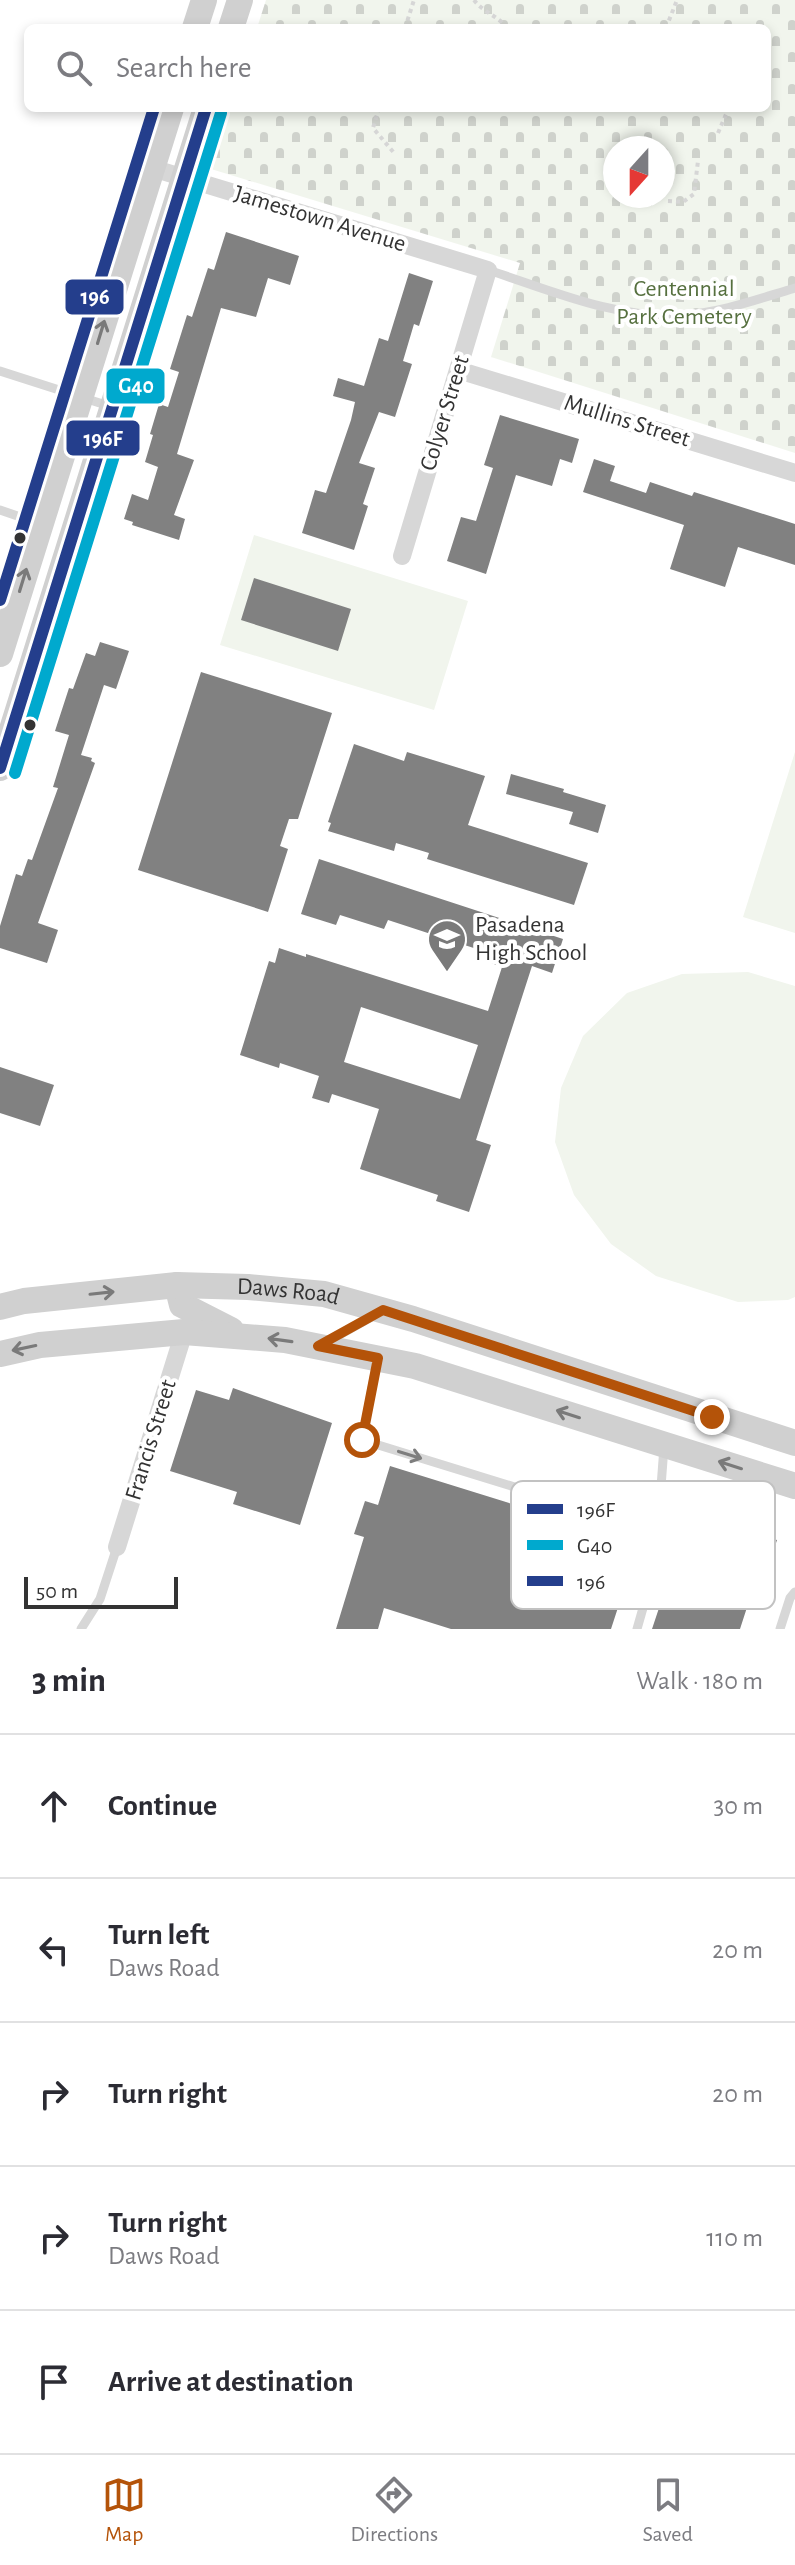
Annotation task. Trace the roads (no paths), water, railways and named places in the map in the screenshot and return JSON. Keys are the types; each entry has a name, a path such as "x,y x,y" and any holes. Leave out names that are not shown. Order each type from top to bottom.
{"main road":[{"path":"196,24 204,0"},
{"path":"232,24 240,0"},
{"path":"0,654 170,112"},
{"path":"0,768 205,112"},
{"path":"177,1285 182,1305 241,1335"},
{"name":"Daws Road","path":"0,1307 24,1301 177,1285 324,1294 383,1310 795,1443"},
{"name":"Daws Road","path":"0,1354 40,1345 184,1332 241,1335 318,1346 439,1373 795,1486"},
{"path":"514,1352 584,1391 651,1413 654,1441 712,1417"}],"street":[{"name":"Jamestown Avenue","path":"152,168 488,270"},
{"name":"Colyer Street","path":"402,556 488,270"},
{"name":"Mullins Street","path":"458,370 795,473"},
{"name":"Francis Street","path":"117,1547 184,1332"}],"lane":[{"path":"488,270 610,308 643,314 681,315 715,311 795,288"},
{"path":"0,371 112,407"},
{"path":"0,510 41,524"},
{"path":"318,1346 383,1310"},
{"path":"378,1358 362,1440 511,1486"},
{"path":"654,1441 655,1481"},
{"path":"84,1628 100,1599 117,1547"},
{"path":"780,1629 795,1592"},
{"path":"637,1629 643,1609"}],"place":[{"name":"Pasadena High School","path":"447,973"}],"park label":[{"name":"Centennial Park Cemetery","path":"684,303"}]}
